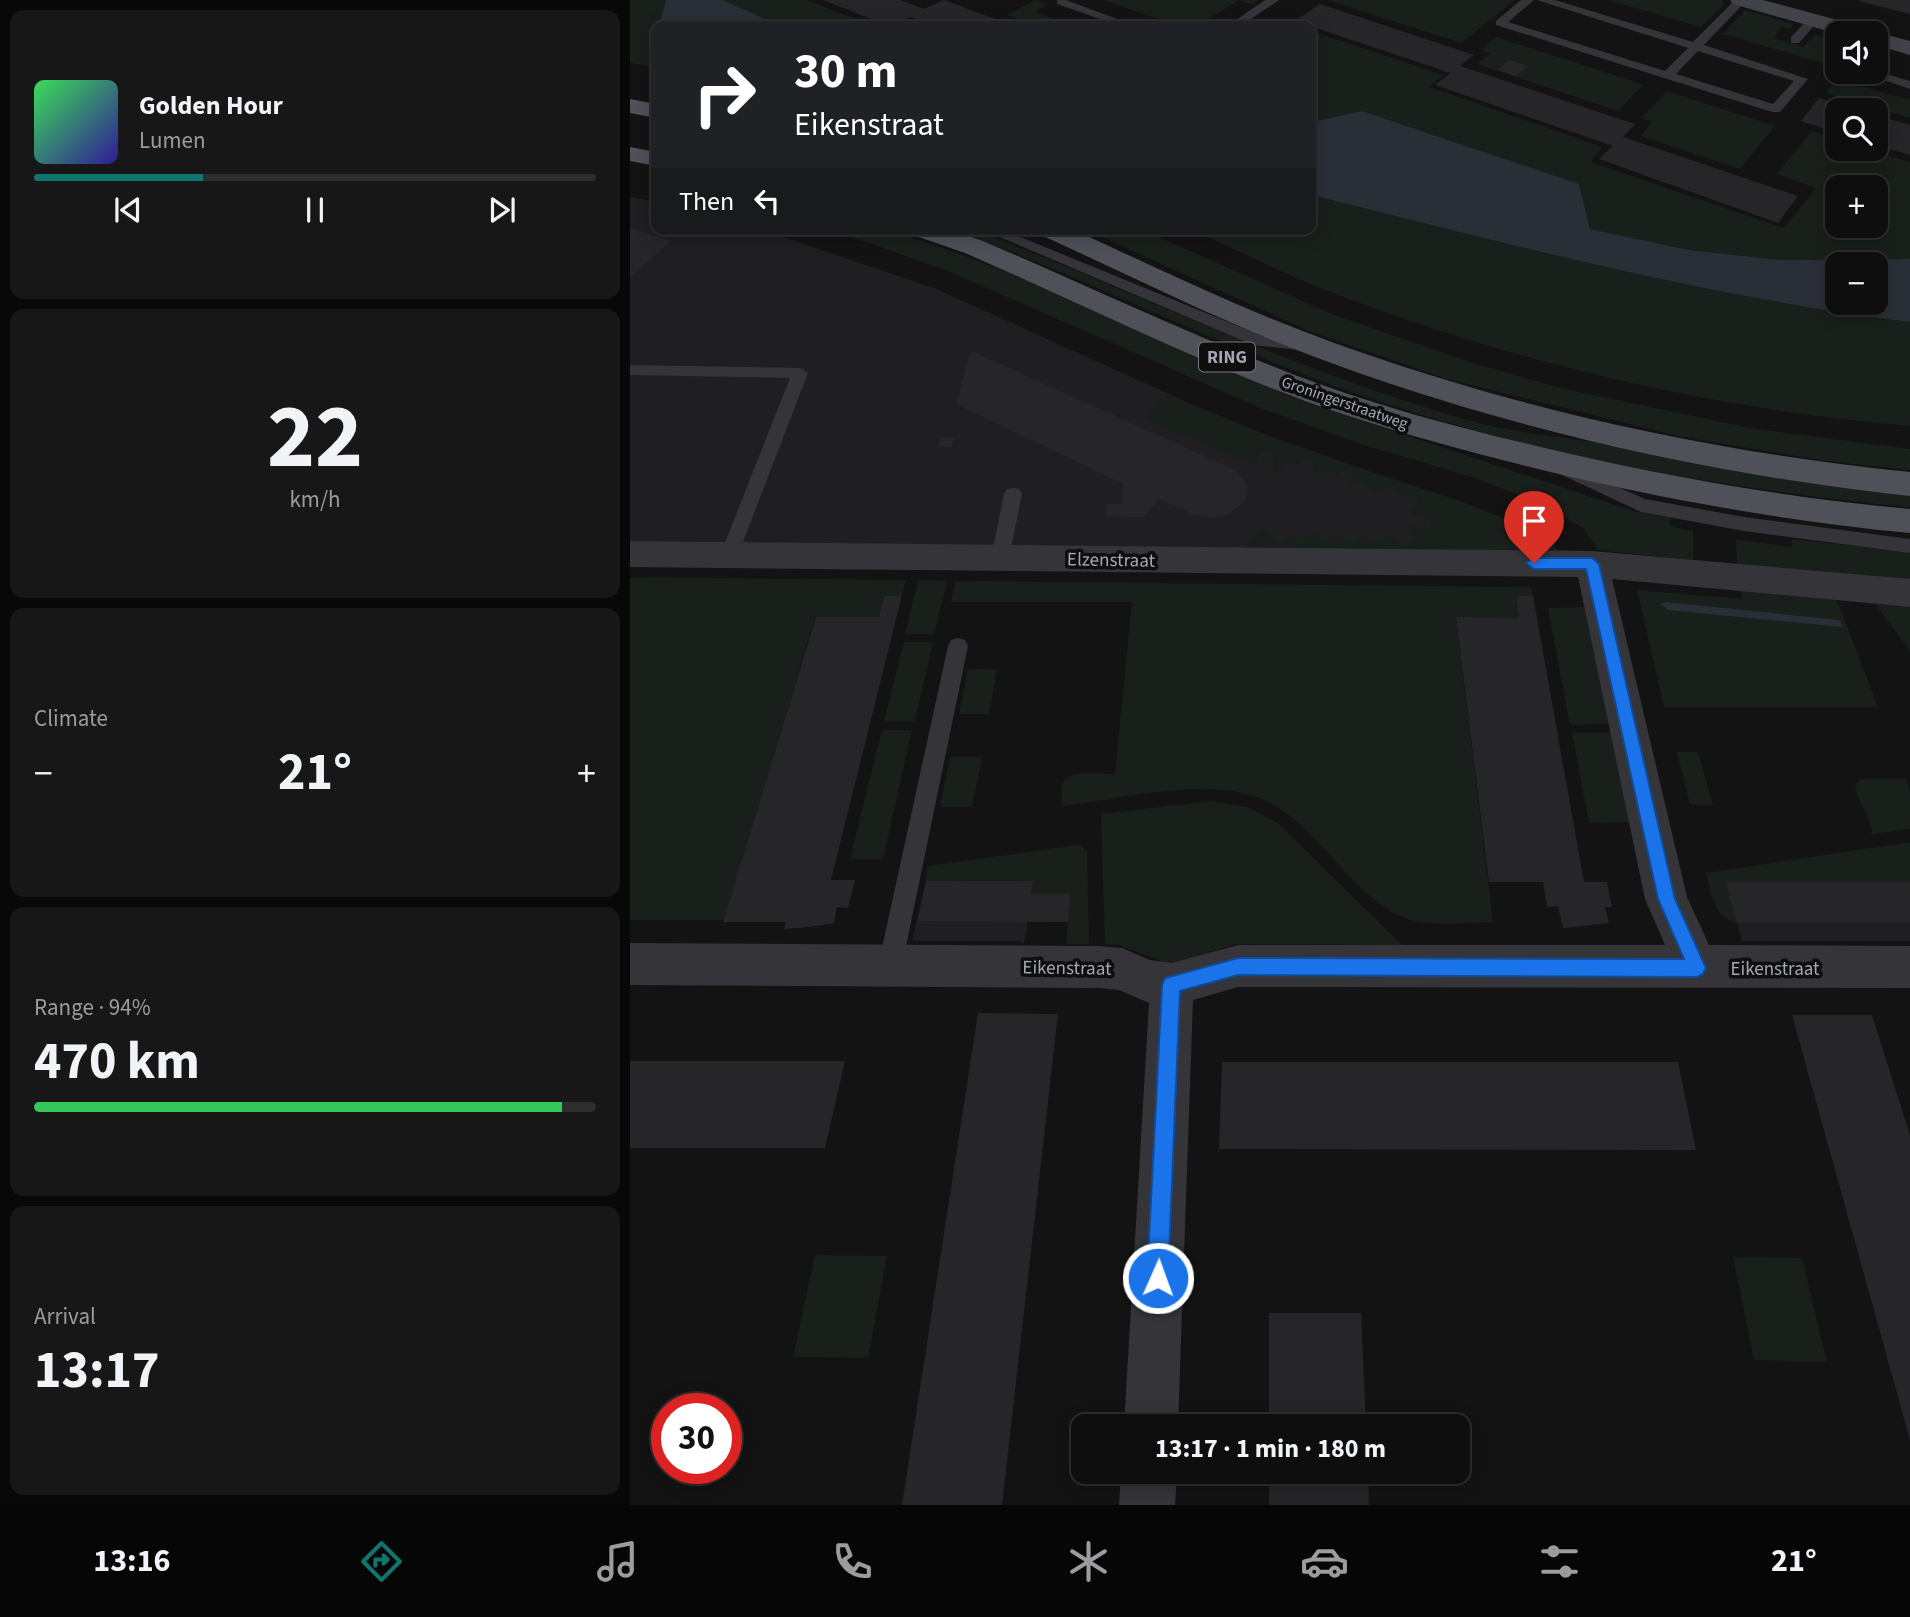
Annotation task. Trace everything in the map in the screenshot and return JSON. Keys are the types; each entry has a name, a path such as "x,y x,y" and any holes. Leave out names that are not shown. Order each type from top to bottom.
{"main road":[{"path":"630,106 651,110"},
{"path":"630,154 651,158"},
{"name":"Groningerstraatweg","path":"939,235 974,247 1291,384 1395,421 1542,459 1688,491 1812,510 1910,521"},
{"name":"Groningerstraatweg","path":"1063,235 1237,314 1317,347 1486,402 1600,432 1719,457 1910,484"}],"street":[{"path":"1741,0 1825,23"},
{"path":"1888,42 1910,48"},
{"name":"Elzenstraat","path":"630,554 1592,564"},
{"path":"1697,968 1667,899 1592,564 1910,593"},
{"name":"Eikenstraat","path":"630,964 1098,967 1122,969 1149,981 1171,985 1238,967 1910,967"},
{"path":"1152,1414 1171,985"},
{"path":"1147,1505 1148,1484"}],"lane":[{"path":"1241,21 1273,0"},
{"path":"1528,0 1500,23 1776,109 1802,79 1543,0"},
{"path":"1668,75 1741,0"},
{"path":"1060,2 1115,21"},
{"path":"1795,40 1813,20"},
{"path":"1888,78 1910,85"},
{"name":"Groningerstraatweg","path":"1003,235 1259,341 1317,347"},
{"path":"630,370 800,373 729,555"},
{"name":"Groningerstraatweg","path":"1542,459 1641,505 1757,526 1910,546"},
{"path":"1000,558 1013,494"},
{"path":"890,966 958,646"}],"shaded area":[{"path":"630,0 666,0 660,21 651,21 651,66 630,63"},
{"path":"666,0 723,0 770,21 660,21"},
{"path":"723,0 807,0 861,21 770,21"},
{"path":"1035,0 1047,4 1036,12 1061,21 1023,21 1007,15"},
{"path":"1103,0 1239,0 1206,21 1164,21"},
{"path":"1239,0 1259,0 1252,5"},
{"path":"1327,0 1515,0 1461,43"},
{"path":"1608,0 1722,0 1724,5 1701,27"},
{"path":"1745,10 1794,24 1790,29 1782,27 1774,38 1803,47 1815,34 1825,37 1825,63 1723,34"},
{"path":"1316,33 1443,75 1430,87 1602,147 1591,162 1784,228 1816,188 1777,174 1812,131 1825,135 1825,161 1888,161 1888,155 1910,162 1910,259 1888,259 1888,252 1825,252 1825,260 1781,260 1689,250 1590,229 1579,184 1362,111 1316,121"},
{"path":"1496,37 1643,85 1618,111 1477,64 1490,53 1481,50"},
{"path":"1833,84 1854,84 1910,100 1910,118 1888,111 1888,98 1843,98 1826,93"},
{"path":"1667,91 1775,126 1740,169 1641,136 1652,122 1641,118"},
{"path":"1362,111 1579,184 1590,229 1689,250 1781,260 1825,260 1825,309 1683,284 1316,196 1316,121"},
{"path":"1316,196 1609,268 1825,309 1825,315 1862,315 1910,322 1910,426 1765,408 1621,380 1479,343 1322,289 1203,235 1316,235"},
{"path":"630,197 651,201 651,235 777,235 934,288 1238,425 1529,528 1545,536 1559,551 630,542"},
{"path":"846,235 903,235 963,255 1034,283 1286,395 1633,511 1671,518 1670,526 1693,531 1693,560 1598,550 1583,528 1546,506 1475,478 1364,445 1263,409 948,271"},
{"path":"968,235 989,235 1283,357 1408,402 1472,421 1525,432 1910,494 1910,507 1833,499 1680,476 1529,444 1454,424 1308,376"},
{"path":"1097,235 1154,235 1334,315 1479,365 1569,390 1756,429 1910,449 1910,470 1826,461 1683,437 1447,379 1309,331"},
{"path":"1888,259 1910,259 1910,322 1862,315 1888,315"},
{"path":"1169,395 1301,449 1457,500 1529,528 1545,536 1559,551 1244,548 1261,528 1281,544 1294,535 1299,540 1316,533 1322,542 1341,535 1351,543 1364,534 1372,545 1390,535 1407,546 1417,537 1409,533 1411,526 1428,530 1432,520 1411,514 1413,507 1421,505 1416,495 1400,498 1391,484 1375,491 1362,479 1352,486 1348,485 1354,474 1342,469 1337,475 1320,469 1318,472 1313,471 1316,462 1302,459 1300,464 1283,462 1279,473 1274,472 1274,453 1259,453 1258,467 1145,419"},
{"path":"1736,539 1792,547 1792,539 1910,552 1910,583 1737,564"},
{"path":"630,577 906,580 902,595 884,596 879,617 815,618 724,920 630,920"},
{"path":"918,580 947,581 934,634 905,634"},
{"path":"955,581 1531,587 1533,596 1516,596 1519,618 1456,618 1493,922 1426,923 1407,919 1385,908 1366,893 1296,821 1254,796 1233,791 1185,789 1063,806 1062,787 1067,778 1079,774 1115,774 1132,602 951,602"},
{"path":"1740,589 1834,600 1838,603 1878,707 1664,707 1637,590 1742,599"},
{"path":"1666,602 1839,620 1843,627 1668,610 1661,604"},
{"path":"1875,604 1910,607 1910,651"},
{"path":"1584,607 1609,724 1570,725 1548,608"},
{"path":"904,642 933,642 915,721 884,721"},
{"path":"968,669 997,670 989,714 959,714"},
{"path":"882,730 912,730 883,859 850,859"},
{"path":"1572,733 1611,733 1630,822 1589,823"},
{"path":"1677,752 1698,752 1713,805 1690,805"},
{"path":"950,757 982,757 972,807 940,807"},
{"path":"1906,779 1910,791 1910,829 1871,834 1872,829 1855,789 1858,781"},
{"path":"1211,801 1248,807 1278,823 1402,945 1235,944 1175,964 1119,945 1105,944 1101,814"},
{"path":"1910,842 1910,882 1727,882 1736,922 1728,920 1718,910 1706,873"},
{"path":"1079,845 1087,851 1089,944 1066,944 1071,894 1031,894 1033,881 925,880 927,866"},
{"path":"926,880 1034,881 1024,944 1019,941 912,941"},
{"path":"1726,882 1910,882 1910,941 1742,941"},
{"path":"815,1255 887,1256 868,1358 793,1357"},
{"path":"1733,1257 1802,1258 1827,1362 1754,1360"}],"building":[{"path":"823,0 900,0 924,9 944,0 1001,21 922,21 911,17 901,21 876,21"},
{"path":"1910,0 1910,14 1859,1"},
{"path":"1320,4 1474,55 1460,66 1635,124 1623,137 1798,196 1778,223 1599,159 1613,146 1435,85 1450,73 1316,28 1316,21 1295,21"},
{"path":"1509,60 1528,66 1516,76 1498,70"},
{"path":"1819,98 1825,100 1825,129 1801,121"},
{"path":"1888,119 1910,125 1910,155 1888,149"},
{"path":"630,228 671,241 630,278"},
{"path":"974,352 1235,470 1247,483 1246,499 1231,513 1215,518 1192,514 1159,499 1143,517 1106,516 1107,504 1121,504 1123,484 956,404 969,356"},
{"path":"941,437 954,438 951,447 938,447"},
{"path":"902,595 831,880 855,880 848,908 837,907 834,923 809,927 784,929 786,922 723,922 816,617 879,617 884,596"},
{"path":"1516,596 1533,596 1584,882 1607,882 1612,907 1605,907 1609,923 1563,928 1558,906 1547,907 1543,882 1489,882 1456,617 1519,618"},
{"path":"926,881 1033,881 1031,894 1071,894 1068,922 918,921"},
{"path":"1726,882 1910,882 1910,922 1736,922"},
{"path":"978,1013 1058,1014 1002,1505 902,1505"},
{"path":"1792,1015 1872,1015 1910,1135 1910,1440"},
{"path":"630,1061 845,1061 825,1148 630,1148"},
{"path":"1222,1062 1678,1062 1696,1150 1219,1149"},
{"path":"1269,1313 1361,1313 1365,1414 1269,1414"},
{"path":"1269,1484 1368,1484 1369,1505 1269,1505"}],"route":[{"path":"1158,1278 1171,985 1194,981 1215,972 1238,967 1697,968 1667,899 1592,564 1534,563"}]}
